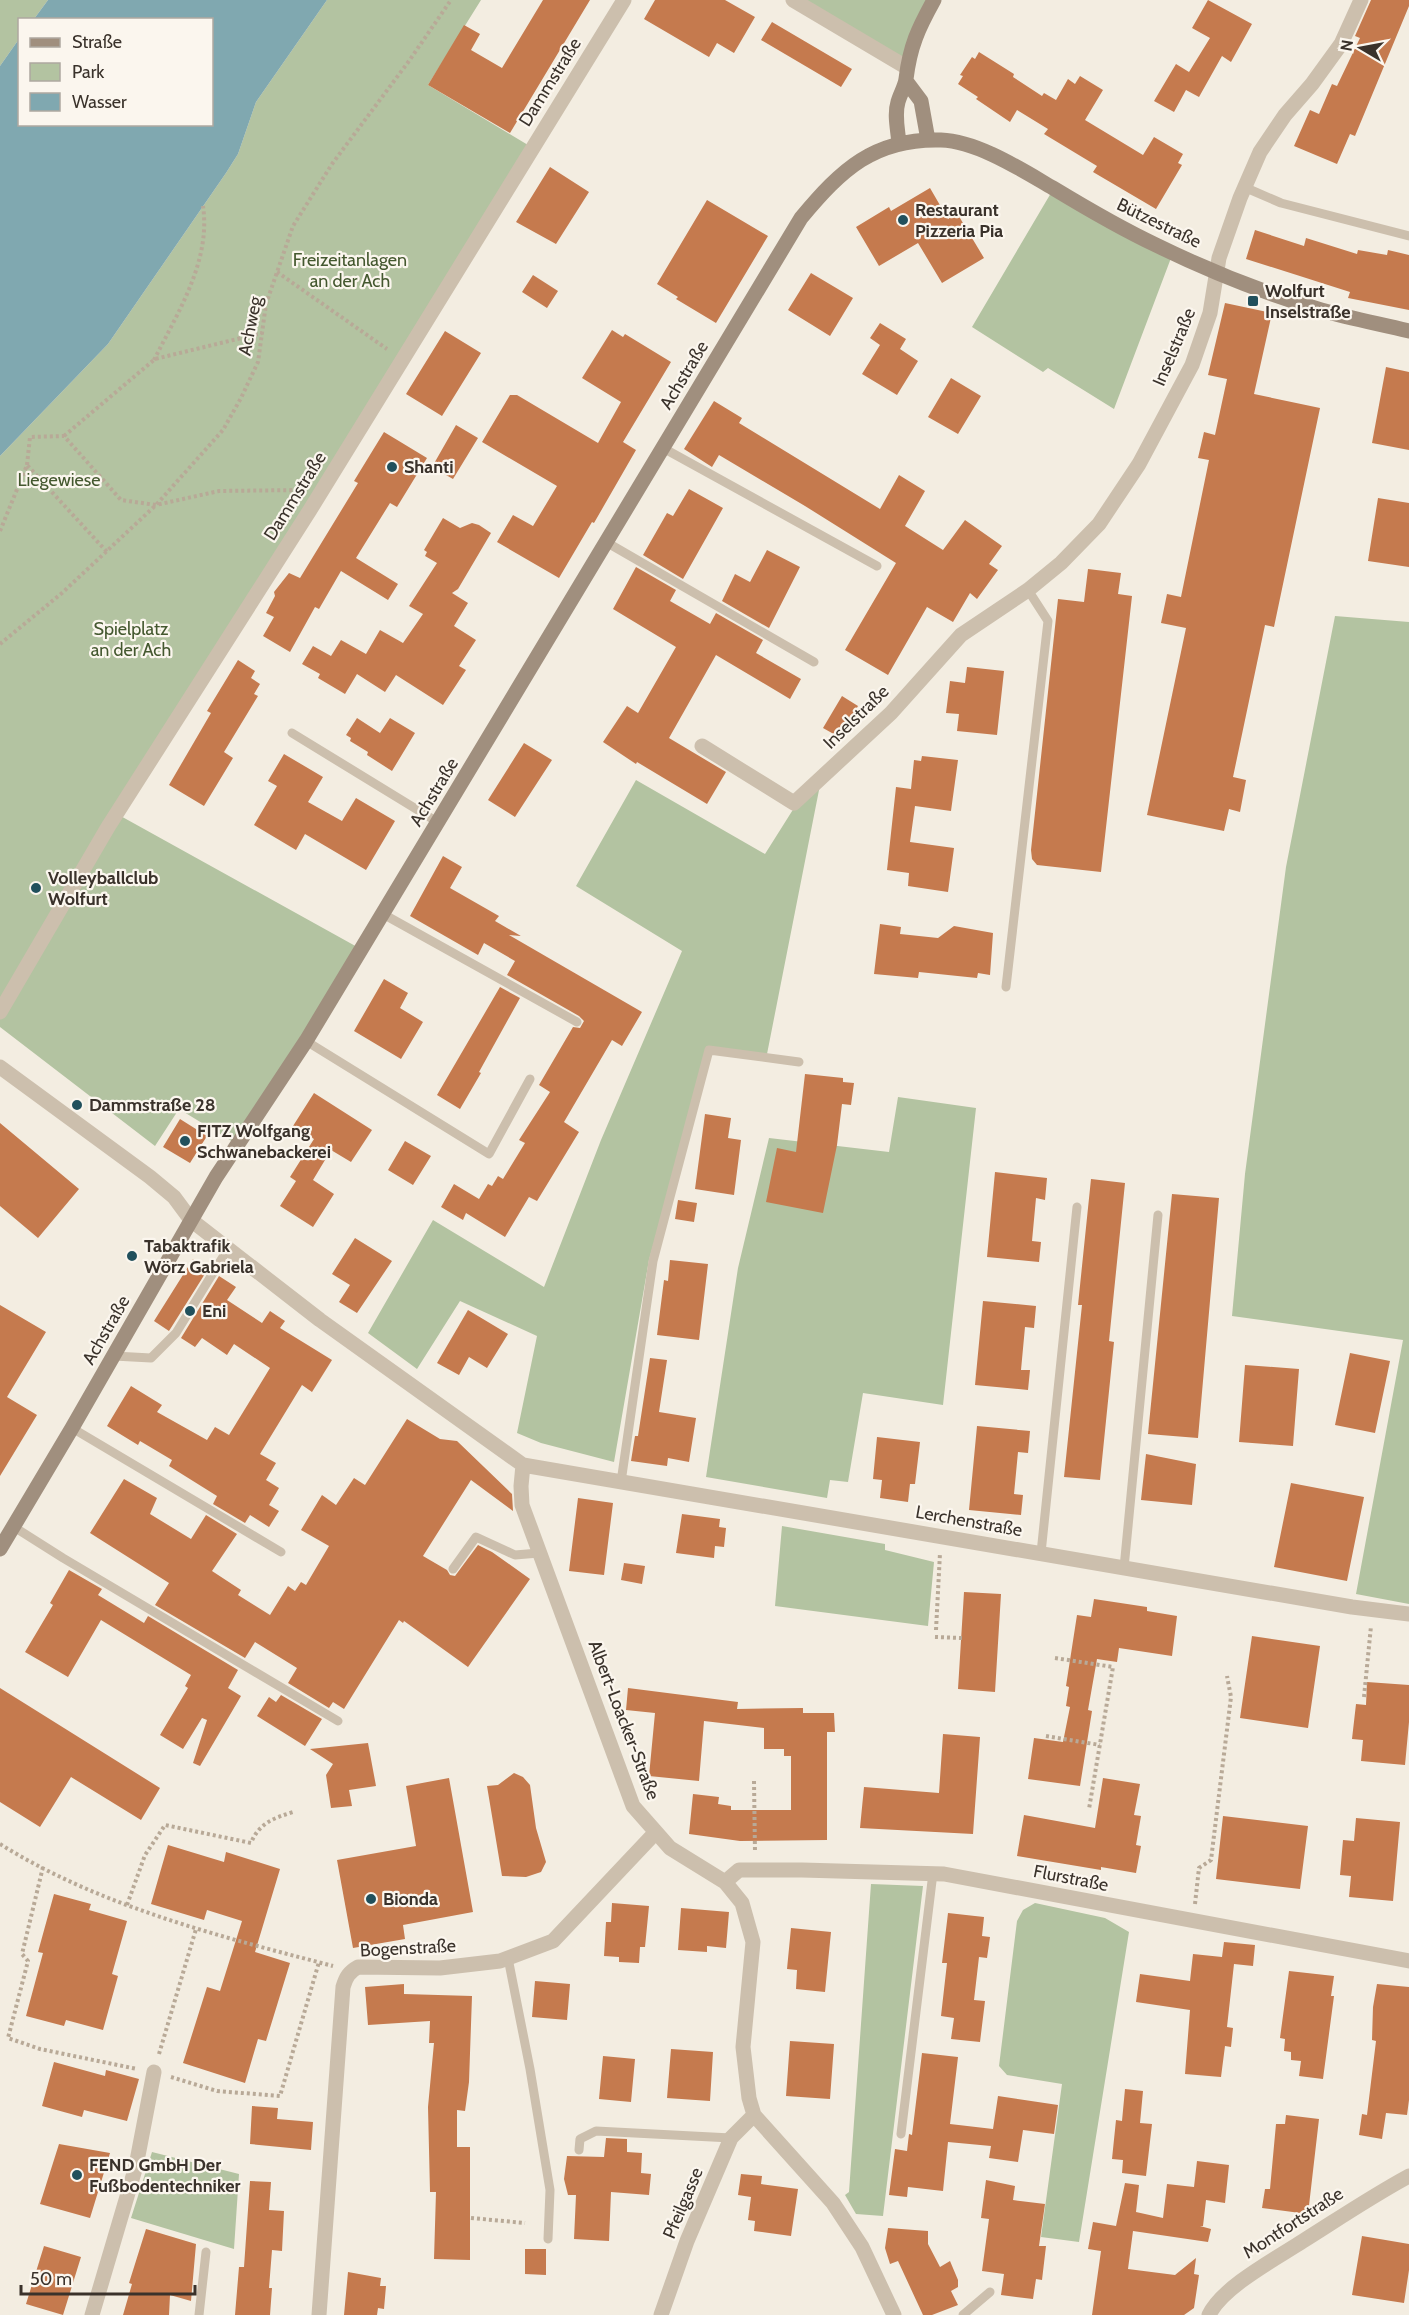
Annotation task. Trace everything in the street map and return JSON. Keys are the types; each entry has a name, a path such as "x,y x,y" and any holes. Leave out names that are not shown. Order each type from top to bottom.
{"main road":[{"path":"899,144 897,104 912,45 934,0"},
{"path":"906,74 921,101 928,140"},
{"name":"Bützestraße","path":"899,144 943,140 1000,157 1145,240 1215,272 1261,291 1323,310 1409,331"},
{"name":"Achstraße","path":"0,1549 191,1220 306,1041 439,823 801,218 828,185 845,170 874,152 899,144"}],"street":[{"name":"Dammstraße","path":"0,1012 108,827 322,490 624,0"},
{"path":"793,0 906,74"},
{"name":"Inselstraße","path":"702,746 794,803 891,713 961,635 1028,590 1061,564 1099,524 1139,464 1192,365 1210,313 1215,272 1260,152 1285,115 1312,84 1341,44 1361,0"},
{"path":"0,1067 150,1176 174,1197 191,1220 229,1247 320,1320 523,1465"},
{"name":"Lerchenstraße","path":"523,1465 1373,1610 1409,1614"},
{"name":"Albert-Loacker-Straße","path":"523,1465 520,1486 522,1505 633,1806 670,1848 725,1882 742,1903 753,1942 743,2046 749,2098 754,2115 833,2203 862,2247 894,2315"},
{"name":"Bogenstraße","path":"319,2315 343,1987 351,1970 367,1966 440,1968 500,1961 553,1941 655,1833"},
{"name":"Flurstraße","path":"725,1882 740,1870 933,1873 1409,1961"},
{"path":"92,2315 136,2166 154,2072"},
{"name":"Pfeilgasse","path":"661,2315 687,2241 731,2138 754,2115"},
{"name":"Montfortstraße","path":"1209,2315 1213,2308 1249,2275 1359,2204 1409,2176"}],"lane":[{"path":"1245,187 1281,203 1409,236"},
{"path":"663,447 877,566"},
{"path":"606,542 814,662"},
{"path":"1006,987 1048,621 1028,590"},
{"path":"292,733 439,823"},
{"path":"383,914 577,1022"},
{"path":"306,1041 489,1154 530,1078"},
{"path":"621,1482 653,1261 709,1050 799,1062"},
{"path":"1041,1553 1077,1207"},
{"path":"1124,1568 1158,1215"},
{"path":"114,1356 152,1358 176,1333 229,1247"},
{"path":"72,1428 281,1552"},
{"path":"14,1527 338,1721"},
{"path":"453,1569 476,1537 514,1556 539,1553"},
{"path":"901,2134 933,1873"},
{"path":"508,1958 530,2069 550,2190 548,2239"},
{"path":"579,2150 580,2139 596,2131 731,2138"},
{"path":"199,2315 206,2252"},
{"path":"963,2315 990,2292"}],"path":[{"name":"Achweg","path":"0,644 63,593 156,505 223,430 258,362 266,304 292,226 326,173 451,0"},
{"path":"0,531 27,465 30,437 64,436 154,361 196,275 206,222 203,206"},
{"path":"277,272 402,360"},
{"path":"154,361 262,333"},
{"path":"64,436 121,500 156,505 219,491 322,490"},
{"path":"27,465 88,534 107,552"},
{"path":"936,1630 940,1552"},
{"path":"1364,1697 1373,1610"},
{"path":"936,1637 962,1638"},
{"path":"1056,1658 1113,1666 1089,1809"},
{"path":"1195,1901 1199,1868 1211,1860 1231,1697 1227,1676"},
{"path":"1046,1736 1100,1745"},
{"path":"754,1781 755,1870"},
{"path":"127,1905 145,1855 165,1825 251,1843 255,1833 262,1825 293,1812"},
{"path":"0,1844 43,1868 127,1905 196,1929 351,1970"},
{"path":"43,1868 22,1954 28,1961 8,2038 40,2049 154,2072 218,2091 280,2096 319,1962"},
{"path":"154,2072 196,1929"},
{"path":"471,2218 525,2223"}],"green space":[{"path":"0,0 48,0 35,18 18,18 18,40 0,66"},
{"path":"327,0 481,0 428,85 533,148 117,814 359,948 238,1145 179,1109 155,1146 0,1027 0,456 108,344 226,173 238,154 256,102"},
{"path":"794,0 933,0 906,67"},
{"path":"1051,193 1171,258 1114,409 1048,368 1043,372 972,327"},
{"path":"1335,616 1409,622 1409,1604 1356,1594 1403,1340 1232,1316 1245,1174 1286,867"},
{"path":"636,780 765,854 794,808 820,785 767,1054 709,1050 649,1260 614,1462 541,1443 517,1433 537,1336 460,1301 417,1369 368,1333 433,1220 544,1287 601,1140 682,951 576,886"},
{"path":"898,1097 976,1108 943,1405 863,1393 848,1482 830,1480 827,1498 706,1477 738,1268 769,1138 889,1152"},
{"path":"782,1526 885,1544 885,1550 934,1562 928,1626 775,1606"},
{"path":"871,1884 923,1886 883,2216 856,2214 845,2195 849,2192"},
{"path":"1035,1903 1105,1918 1129,1932 1079,2242 1041,2237 1062,2084 1007,2075 999,2066 1017,1921 1023,1910"},
{"path":"152,2152 239,2174 234,2249 131,2218"}],"water":[{"path":"48,0 327,0 256,102 238,154 226,173 108,344 0,456 0,66 18,40 18,126 213,126 213,18 35,18"}],"building":[{"path":"543,0 590,0 510,133 428,85 464,25 480,34 471,50 502,68"},
{"path":"655,0 725,0 755,17 734,53 717,43 709,57 644,19"},
{"path":"1208,0 1252,24 1231,62 1222,56 1199,97 1186,90 1174,112 1154,101 1176,64 1189,72 1210,38 1192,28"},
{"path":"1371,0 1409,0 1409,6 1355,136 1350,134 1337,164 1294,146 1310,110 1319,114 1332,84 1337,86 1360,38 1355,36"},
{"path":"772,22 852,69 841,87 761,40"},
{"path":"979,52 1014,74 1013,77 1042,96 1044,93 1056,100 1068,79 1075,84 1080,76 1103,90 1085,120 1143,155 1154,137 1183,154 1178,163 1182,165 1156,209 1093,172 1097,166 1044,134 1048,129 1017,110 1010,122 958,84 963,76 960,75 972,57 975,59"},
{"path":"550,167 589,192 556,244 516,222"},
{"path":"930,188 948,219 957,213 984,258 942,283 918,243 879,266 856,227 889,207 891,211"},
{"path":"707,200 768,236 716,323 676,299 678,297 657,284"},
{"path":"1255,230 1304,246 1306,238 1357,254 1358,250 1387,255 1388,250 1409,255 1409,310 1348,298 1350,292 1246,259"},
{"path":"811,273 853,298 830,336 788,310"},
{"path":"533,275 558,291 547,308 522,292"},
{"path":"1225,303 1272,313 1254,394 1320,408 1274,627 1265,625 1233,777 1246,780 1240,812 1229,809 1224,831 1147,815 1186,628 1161,623 1167,594 1181,597 1209,460 1198,458 1204,432 1215,435 1227,379 1208,375"},
{"path":"880,323 906,339 900,349 918,361 897,395 862,374 880,345 870,338"},
{"path":"612,330 623,337 625,334 671,362 623,442 636,450 559,578 497,542 513,515 533,526 557,486 482,442 510,395 517,395 598,443 621,402 582,378"},
{"path":"445,331 481,353 442,416 406,394"},
{"path":"1386,367 1409,372 1409,450 1372,443"},
{"path":"951,378 981,396 958,434 928,417"},
{"path":"714,401 742,418 739,423 880,509 899,475 925,491 905,526 943,550 965,520 1002,546 989,564 998,570 977,599 970,593 953,622 927,607 888,675 845,650 896,563 719,455 712,467 684,449"},
{"path":"456,425 478,438 453,479 432,467"},
{"path":"384,432 427,458 397,507 390,503 356,558 398,584 388,600 341,571 319,609 315,607 290,652 263,636 274,617 266,613 275,596 274,592 289,573 300,578 358,483 354,481"},
{"path":"689,489 723,508 683,579 643,555 667,513 673,516"},
{"path":"1378,498 1409,503 1409,567 1368,561"},
{"path":"443,518 460,528 472,523 491,533 458,589 452,593 468,603 454,626 476,640 459,666 466,670 443,705 396,675 385,692 357,674 345,694 318,678 320,674 302,664 313,646 331,656 341,640 366,654 380,630 403,643 423,614 409,606 437,563 425,556 427,552 424,550"},
{"path":"767,550 800,567 769,628 722,601 735,574 750,582"},
{"path":"636,567 676,590 670,601 710,624 716,613 763,640 756,653 801,679 790,699 716,655 669,738 726,772 707,804 637,762 636,764 603,742 627,706 638,713 676,647 613,609"},
{"path":"1088,569 1121,573 1118,594 1132,596 1101,872 1037,865 1032,859 1031,850 1058,599 1084,602"},
{"path":"238,660 255,671 251,678 260,684 254,694 258,696 224,752 233,758 204,806 169,785 211,713 207,711"},
{"path":"967,667 1004,671 997,735 957,731 959,714 946,713 950,681 965,683"},
{"path":"842,696 858,706 839,737 823,728"},
{"path":"357,718 380,733 390,718 415,733 392,771 367,755 368,752 350,741 351,738 346,735"},
{"path":"524,743 552,760 515,817 488,800"},
{"path":"284,754 323,777 308,802 342,821 356,798 395,821 366,870 305,834 296,850 254,825 277,786 268,781"},
{"path":"922,756 958,760 951,811 915,806 910,842 954,848 948,892 908,886 909,873 887,870 896,787 911,789 914,760 921,761"},
{"path":"443,856 462,867 450,888 499,916 495,921 521,936 509,935 642,1012 622,1046 612,1040 564,1122 579,1132 537,1201 529,1197 505,1237 466,1213 463,1220 441,1207 454,1184 479,1199 488,1184 492,1186 498,1176 503,1179 525,1143 519,1140 550,1092 539,1085 573,1027 580,1028 584,1021 507,975 515,961 484,943 478,955 410,916"},
{"path":"880,924 901,927 900,934 938,938 954,926 993,933 990,975 978,973 977,978 919,972 918,978 874,974"},
{"path":"384,979 408,993 400,1008 423,1022 401,1059 354,1031"},
{"path":"500,987 520,998 460,1109 437,1095"},
{"path":"805,1074 843,1078 843,1082 854,1083 851,1105 842,1104 837,1145 823,1213 766,1202 777,1148 796,1152"},
{"path":"314,1093 372,1130 351,1162 331,1150 313,1180 334,1194 313,1227 280,1206 296,1181 290,1177 314,1139 293,1126"},
{"path":"705,1114 731,1118 728,1138 741,1140 734,1195 695,1189"},
{"name":"FITZ Wolfgang Schwanebackerei","path":"180,1119 207,1136 190,1163 163,1147"},
{"path":"0,1123 79,1189 38,1238 0,1206"},
{"path":"405,1141 431,1156 413,1185 388,1170"},
{"path":"995,1172 1047,1178 1045,1200 1036,1198 1032,1241 1041,1242 1039,1262 987,1257"},
{"path":"1091,1179 1125,1183 1109,1341 1114,1342 1100,1480 1064,1477 1082,1305 1078,1305"},
{"path":"1172,1194 1219,1198 1198,1438 1148,1434"},
{"path":"678,1200 697,1203 694,1222 675,1219"},
{"path":"355,1238 392,1261 357,1313 339,1302 350,1285 332,1274"},
{"path":"193,1259 208,1269 169,1331 154,1321"},
{"path":"670,1260 708,1264 699,1340 657,1335 664,1280 668,1281"},
{"path":"219,1276 236,1287 227,1300 262,1323 270,1311 285,1321 280,1328 332,1360 312,1392 302,1385 260,1454 276,1463 266,1480 279,1488 269,1505 279,1511 269,1527 250,1515 245,1523 213,1504 217,1496 169,1466 172,1460 140,1441 138,1445 107,1426 131,1386 162,1405 157,1412 207,1440 215,1427 229,1435 270,1368 234,1344 227,1355 202,1338 195,1347 181,1338"},
{"path":"983,1301 1036,1306 1034,1328 1025,1327 1021,1370 1030,1370 1028,1390 975,1385"},
{"path":"0,1305 46,1332 7,1397 37,1415 0,1476"},
{"path":"468,1310 508,1334 487,1368 469,1357 459,1375 437,1363"},
{"path":"1350,1353 1390,1361 1375,1433 1335,1425"},
{"path":"650,1358 667,1360 659,1412 696,1418 689,1462 668,1458 667,1466 631,1461 635,1436 638,1436"},
{"path":"1245,1365 1299,1369 1293,1446 1239,1442"},
{"path":"407,1419 440,1439 457,1441 512,1494 513,1511 471,1480 423,1556 447,1570 450,1575 455,1576 478,1545 492,1552 530,1579 468,1667 404,1621 403,1623 399,1620 344,1709 333,1702 329,1708 288,1683 297,1668 255,1642 245,1658 155,1605 169,1583 90,1533 124,1479 157,1498 150,1514 191,1539 206,1515 237,1534 212,1571 241,1590 238,1595 270,1615 288,1586 295,1591 301,1582 306,1585 329,1546 301,1530 322,1495 336,1505 354,1478 365,1485"},
{"path":"977,1426 1030,1431 1028,1453 1018,1452 1014,1494 1023,1495 1021,1515 969,1510"},
{"path":"877,1437 920,1442 915,1484 910,1484 908,1502 880,1498 882,1480 873,1479"},
{"path":"1146,1454 1196,1464 1192,1505 1141,1500"},
{"path":"1291,1483 1364,1497 1347,1581 1274,1567"},
{"path":"578,1498 613,1503 604,1575 569,1571"},
{"path":"682,1514 720,1519 719,1527 726,1528 724,1547 715,1546 714,1558 676,1553"},
{"path":"624,1563 645,1566 642,1584 621,1580"},
{"path":"69,1570 102,1589 98,1595 144,1623 148,1616 238,1670 228,1688 241,1696 200,1766 193,1763 207,1720 202,1718 183,1749 160,1735 188,1688 185,1686 191,1675 101,1620 68,1677 25,1652 53,1605 50,1603"},
{"path":"964,1592 1001,1594 995,1692 958,1689"},
{"path":"1094,1599 1147,1607 1147,1611 1177,1616 1172,1656 1119,1648 1117,1662 1097,1659 1088,1710 1092,1711 1080,1786 1028,1779 1034,1738 1063,1742 1070,1707 1066,1706 1069,1687 1066,1686 1077,1615 1091,1617"},
{"path":"1252,1636 1320,1646 1308,1728 1240,1718"},
{"path":"1367,1682 1409,1685 1409,1722 1405,1765 1361,1761 1363,1740 1352,1739 1356,1704 1366,1705"},
{"path":"0,1688 160,1788 141,1820 71,1777 40,1827 0,1802"},
{"path":"628,1688 738,1702 737,1709 803,1708 803,1713 834,1713 835,1732 827,1732 827,1840 740,1841 689,1834 693,1794 719,1797 718,1804 731,1806 731,1810 791,1810 791,1756 784,1756 784,1749 764,1749 764,1728 704,1721 699,1781 649,1776 655,1713 626,1710"},
{"path":"281,1695 322,1719 305,1746 257,1716 269,1697 276,1702"},
{"path":"943,1734 980,1737 973,1834 860,1828 864,1787 939,1793"},
{"path":"368,1743 376,1786 349,1790 352,1806 331,1808 326,1775 333,1764 310,1749"},
{"path":"514,1773 523,1777 530,1785 536,1828 546,1862 541,1872 526,1877 502,1876 487,1786 498,1785"},
{"path":"449,1778 473,1912 403,1925 405,1939 353,1948 337,1860 416,1846 406,1786"},
{"path":"1103,1778 1140,1784 1134,1815 1141,1816 1136,1845 1141,1846 1136,1873 1101,1867 1101,1870 1017,1856 1024,1815 1095,1828"},
{"path":"1223,1816 1308,1826 1300,1889 1216,1879"},
{"path":"1356,1818 1400,1822 1393,1901 1349,1897 1351,1876 1340,1875 1343,1840 1354,1841"},
{"path":"168,1845 224,1862 226,1852 280,1869 255,1952 290,1963 266,2041 258,2039 245,2083 183,2063 207,1987 220,1991 242,1921 207,1910 204,1920 151,1904"},
{"path":"54,1894 91,1904 89,1910 127,1921 112,1974 118,1976 103,2030 66,2020 64,2026 26,2016 43,1953 38,1952"},
{"path":"612,1903 649,1906 645,1947 640,1947 639,1963 619,1962 619,1957 604,1956 606,1922 611,1922"},
{"path":"681,1908 729,1912 726,1948 707,1946 707,1952 678,1950"},
{"path":"948,1913 984,1917 982,1936 990,1937 987,1958 979,1957 974,2000 985,2001 980,2042 951,2039 954,2018 941,2016 947,1963 942,1963"},
{"path":"791,1928 831,1932 825,1992 796,1989 797,1970 787,1969"},
{"path":"1224,1942 1255,1945 1253,1966 1234,1964 1227,2027 1233,2028 1231,2047 1225,2046 1221,2077 1185,2074 1190,2010 1136,2002 1140,1974 1190,1981 1193,1954 1222,1957"},
{"path":"1289,1971 1334,1976 1331,1996 1334,1996 1323,2079 1299,2076 1301,2061 1291,2060 1291,2052 1284,2051 1285,2039 1280,2038"},
{"path":"535,1981 570,1984 567,2020 532,2017"},
{"path":"404,1984 404,1994 472,1996 469,2082 465,2111 457,2110 457,2147 470,2147 470,2260 434,2259 436,2192 430,2192 428,2107 434,2043 429,2043 430,2021 368,2025 365,1987"},
{"path":"1377,1984 1409,1987 1407,2115 1386,2113 1382,2139 1359,2135 1362,2114 1367,2115 1376,2041 1372,2040 1373,2007"},
{"path":"790,2041 834,2044 830,2099 786,2096"},
{"path":"671,2049 713,2052 710,2101 667,2098"},
{"path":"922,2053 958,2057 950,2124 993,2129 998,2096 1058,2105 1054,2134 1023,2130 1018,2162 989,2158 991,2146 948,2142 943,2191 908,2187 907,2197 889,2195 895,2149 907,2151 909,2134 912,2135"},
{"path":"603,2056 635,2059 631,2102 599,2099"},
{"path":"54,2062 105,2076 106,2070 139,2079 127,2121 84,2110 82,2117 42,2106"},
{"path":"1125,2089 1143,2091 1140,2123 1152,2124 1146,2176 1122,2173 1123,2160 1112,2159 1116,2120 1122,2121"},
{"path":"252,2106 278,2108 277,2119 313,2122 311,2150 250,2144"},
{"path":"1286,2115 1319,2119 1308,2214 1262,2208 1265,2189 1270,2189 1276,2124 1285,2124"},
{"path":"606,2138 627,2139 627,2152 642,2153 641,2173 651,2174 649,2195 611,2192 609,2241 574,2239 576,2195 568,2195 564,2179 567,2156 604,2157"},
{"path":"59,2144 110,2153 90,2218 40,2204"},
{"path":"1197,2161 1229,2165 1225,2203 1206,2200 1203,2226 1200,2226 1211,2229 1208,2242 1133,2231 1128,2269 1175,2275 1196,2258 1194,2274 1199,2275 1194,2308 1184,2315 1092,2315 1101,2251 1088,2249 1093,2222 1116,2226 1125,2183 1139,2185 1136,2212 1163,2218 1167,2184 1194,2187"},
{"path":"741,2174 762,2176 761,2184 798,2189 791,2236 754,2231 755,2221 748,2220 751,2197 738,2195"},
{"path":"986,2180 1015,2186 1013,2200 1045,2204 1039,2246 1046,2246 1042,2280 1036,2279 1033,2299 1001,2295 1004,2274 982,2271 989,2219 981,2218"},
{"path":"250,2181 271,2182 269,2210 284,2211 282,2251 272,2250 269,2288 272,2288 270,2315 235,2315 239,2267 244,2267"},
{"path":"888,2228 928,2231 928,2244 940,2267 950,2261 958,2280 958,2287 951,2291 958,2305 932,2315 923,2315 898,2261 890,2264 885,2248"},
{"path":"146,2229 196,2244 191,2301 170,2295 169,2315 123,2315 132,2284 129,2283"},
{"path":"1362,2236 1409,2244 1409,2270 1404,2303 1352,2295"},
{"path":"44,2246 81,2257 63,2315 26,2304"},
{"path":"525,2249 546,2249 546,2275 525,2274"},
{"path":"348,2272 381,2278 380,2286 386,2286 384,2309 378,2308 377,2315 344,2315"}],"place":[{"name":"Restaurant Pizzeria Pia","path":"903,220"},
{"name":"Wolfurt Inselstraße","path":"1253,301"},
{"name":"Shanti","path":"392,467"},
{"name":"Volleyballclub Wolfurt","path":"36,888"},
{"name":"Dammstraße 28","path":"77,1105"},
{"name":"FITZ Wolfgang Schwanebackerei","path":"185,1141"},
{"name":"Tabaktrafik Wörz Gabriela","path":"132,1256"},
{"name":"Eni","path":"190,1311"},
{"name":"Bionda","path":"371,1899"},
{"name":"FEND GmbH Der Fußbodentechniker","path":"77,2175"}],"park label":[{"name":"Freizeitanlagen an der Ach","path":"350,270"},
{"name":"Liegewiese","path":"59,480"},
{"name":"Spielplatz an der Ach","path":"131,639"}]}
